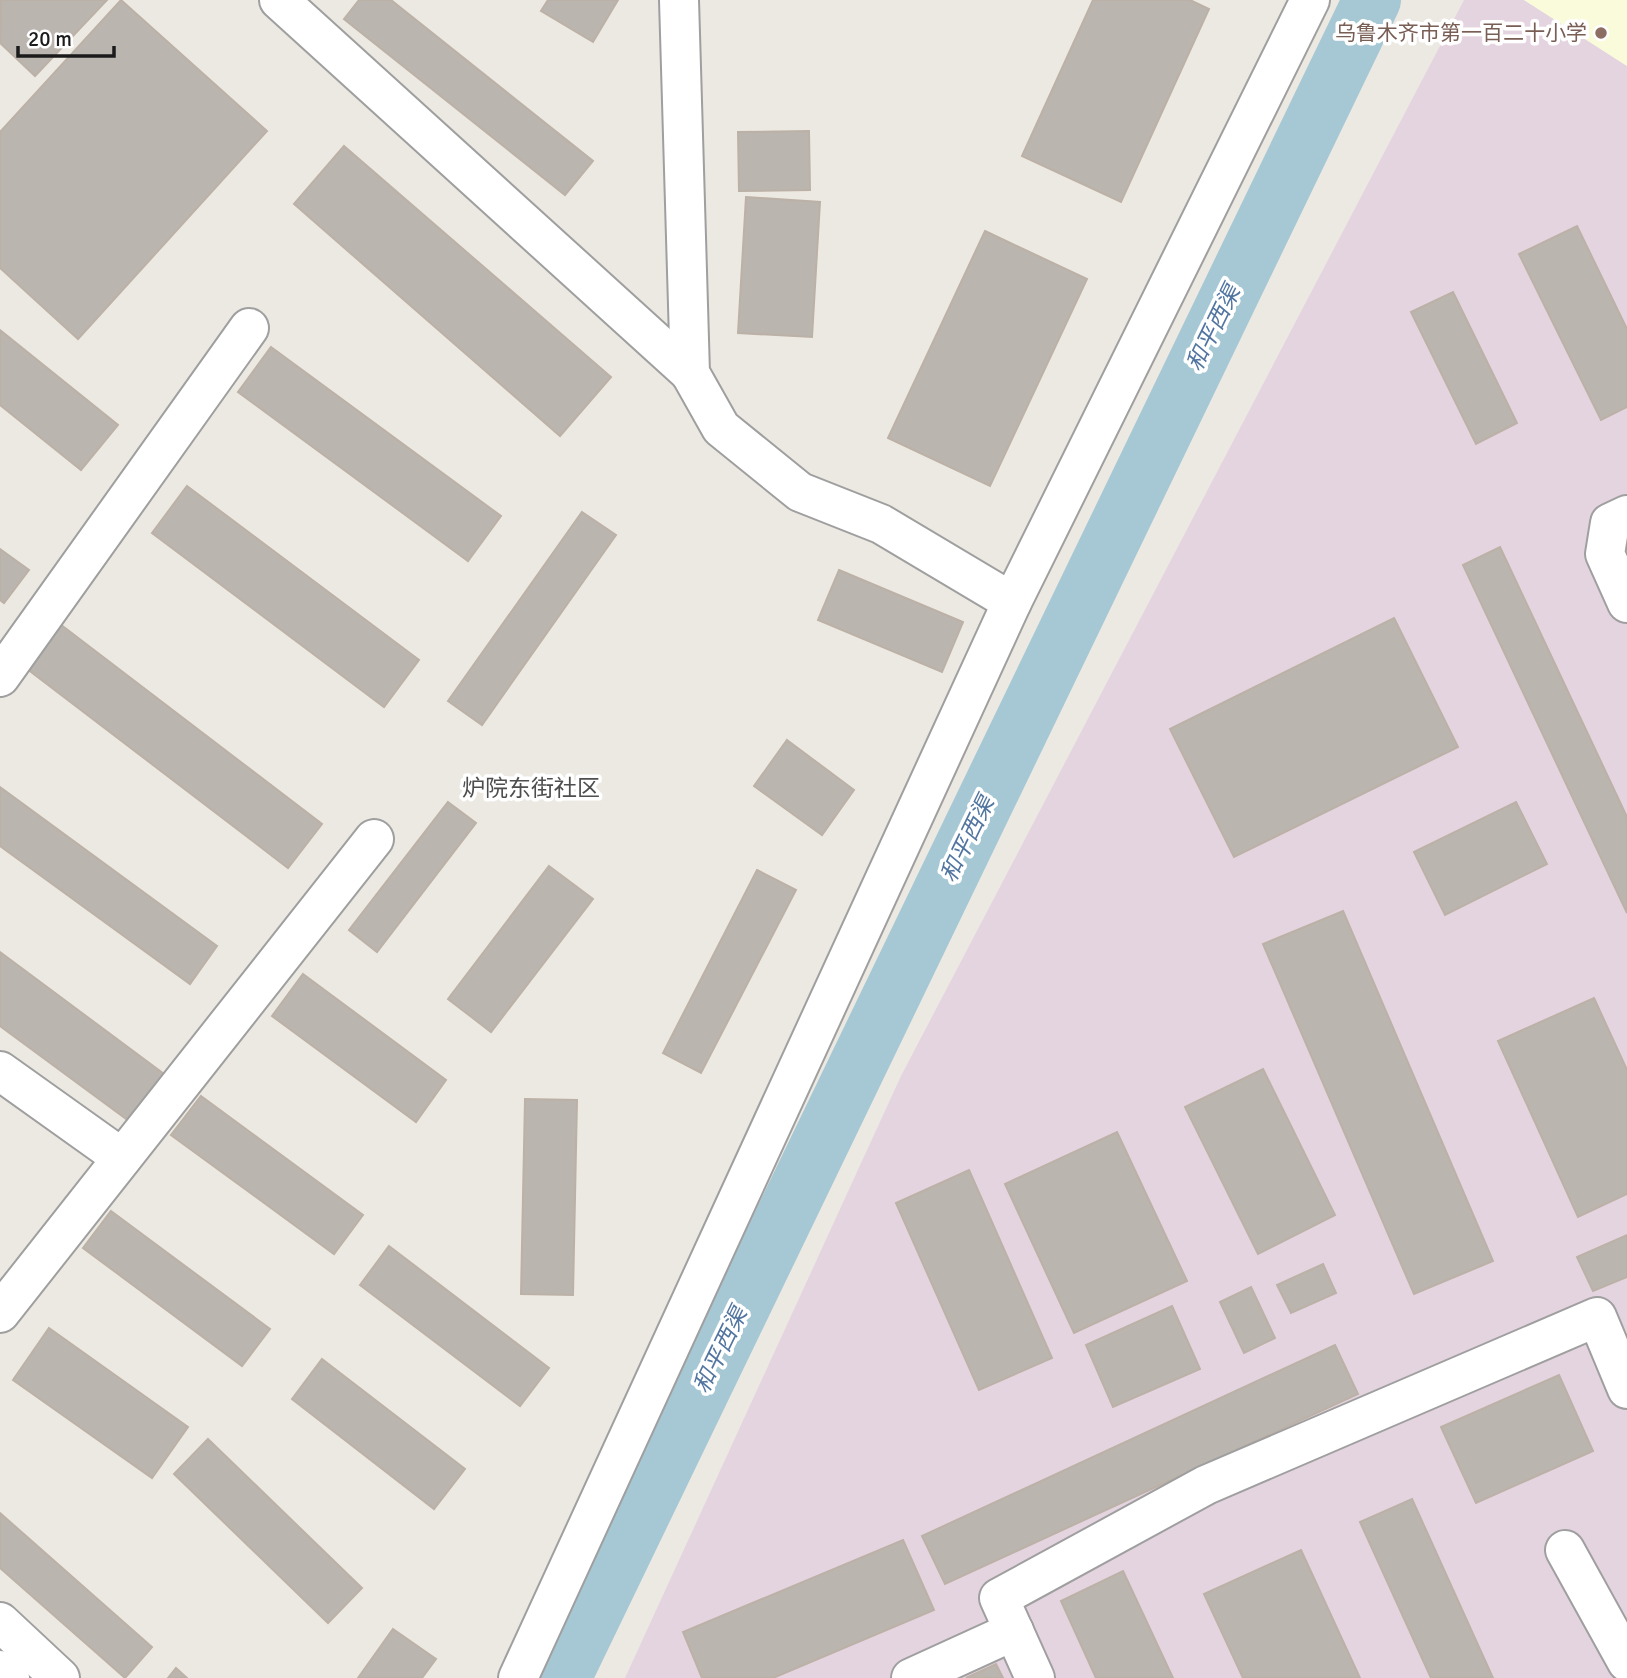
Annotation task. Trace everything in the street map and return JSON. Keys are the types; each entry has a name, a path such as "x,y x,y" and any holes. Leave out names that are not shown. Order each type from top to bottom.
{"street":[{"path":"279,0 690,373 721,428 800,492 881,524 1012,602"},
{"path":"679,0 690,373"},
{"path":"518,1678 1012,602 1310,0"},
{"path":"0,677 249,328"},
{"path":"1627,515 1610,523 1605,554 1627,603"},
{"path":"0,1313 374,839"},
{"path":"0,1071 122,1158"},
{"path":"1035,1678 999,1598 1206,1485 1597,1317 1627,1390"},
{"path":"1566,1550 1627,1662"},
{"path":"0,1622 60,1678"},
{"path":"911,1678 1014,1631"},
{"path":"0,1670 10,1678"}],"shaded area":[{"path":"1464,0 1524,0 1627,66 1627,1678 625,1678 901,1076"},
{"name":"乌鲁木齐市第一百二十小学","path":"1524,0 1627,0 1627,66"}],"building":[{"path":"1,0 107,0 35,76 0,43"},
{"path":"121,0 267,131 78,339 0,268 0,132"},
{"path":"359,0 391,0 593,161 565,195 344,19"},
{"path":"548,0 618,0 593,42 541,11"},
{"path":"1093,0 1190,0 1209,9 1121,202 1022,156"},
{"path":"809,131 810,190 739,191 738,132"},
{"path":"344,146 611,377 560,436 294,204"},
{"path":"746,197 820,202 812,337 738,333"},
{"path":"1577,226 1627,329 1627,407 1601,420 1519,254"},
{"path":"985,231 1087,279 990,486 888,438"},
{"path":"1453,292 1517,423 1476,444 1411,312"},
{"path":"0,330 118,425 81,470 0,405"},
{"path":"271,347 501,516 468,561 238,392"},
{"path":"187,486 419,660 384,707 152,533"},
{"path":"582,512 616,535 482,725 448,701"},
{"path":"1500,547 1627,817 1627,913 1463,565"},
{"path":"0,549 29,570 4,603 0,600"},
{"path":"839,570 963,622 942,672 818,620"},
{"path":"1394,618 1458,747 1234,857 1170,729"},
{"path":"56,621 322,824 288,868 22,665"},
{"path":"787,740 854,790 822,835 754,786"},
{"path":"0,787 217,946 190,984 0,846"},
{"path":"448,802 476,823 377,952 349,930"},
{"path":"1516,802 1547,864 1445,915 1414,852"},
{"path":"549,866 593,899 491,1032 448,999"},
{"path":"757,870 796,890 701,1073 663,1053"},
{"path":"1343,911 1493,1261 1414,1294 1263,944"},
{"path":"0,952 164,1074 129,1121 0,1026"},
{"path":"303,974 446,1080 416,1122 272,1016"},
{"path":"1594,998 1627,1070 1627,1194 1578,1217 1498,1041"},
{"path":"1263,1069 1335,1215 1258,1254 1185,1107"},
{"path":"201,1096 363,1215 334,1254 171,1135"},
{"path":"525,1099 577,1100 573,1295 521,1294"},
{"path":"1117,1132 1187,1281 1074,1333 1005,1184"},
{"path":"969,1170 1052,1358 979,1390 896,1203"},
{"path":"111,1211 270,1329 242,1366 83,1248"},
{"path":"1627,1235 1627,1277 1593,1291 1577,1257"},
{"path":"389,1246 549,1368 520,1406 360,1285"},
{"path":"1323,1264 1336,1293 1291,1313 1277,1285"},
{"path":"1251,1287 1275,1338 1244,1353 1220,1302"},
{"path":"1172,1306 1200,1369 1113,1407 1086,1345"},
{"path":"49,1328 188,1427 152,1478 13,1380"},
{"path":"1335,1345 1358,1394 945,1584 922,1536"},
{"path":"322,1359 465,1469 434,1509 292,1399"},
{"path":"1559,1375 1593,1451 1476,1503 1441,1427"},
{"path":"208,1439 362,1588 328,1623 174,1474"},
{"path":"1412,1499 1493,1678 1431,1678 1360,1522"},
{"path":"0,1513 152,1647 125,1678 0,1568"},
{"path":"903,1540 934,1610 773,1678 702,1678 683,1632"},
{"path":"1301,1550 1360,1678 1243,1678 1204,1594"},
{"path":"1123,1571 1173,1678 1096,1678 1061,1601"},
{"path":"393,1629 436,1659 422,1678 358,1678"},
{"path":"996,1664 1003,1678 966,1678"},
{"path":"176,1668 187,1678 168,1678"}],"waterway":[{"name":"和平西渠","path":"562,1678 1372,0"}],"place":[{"name":"乌鲁木齐市第一百二十小学","path":"1601,33"}],"district":[{"name":"炉院东街社区","path":"531,788"}]}
